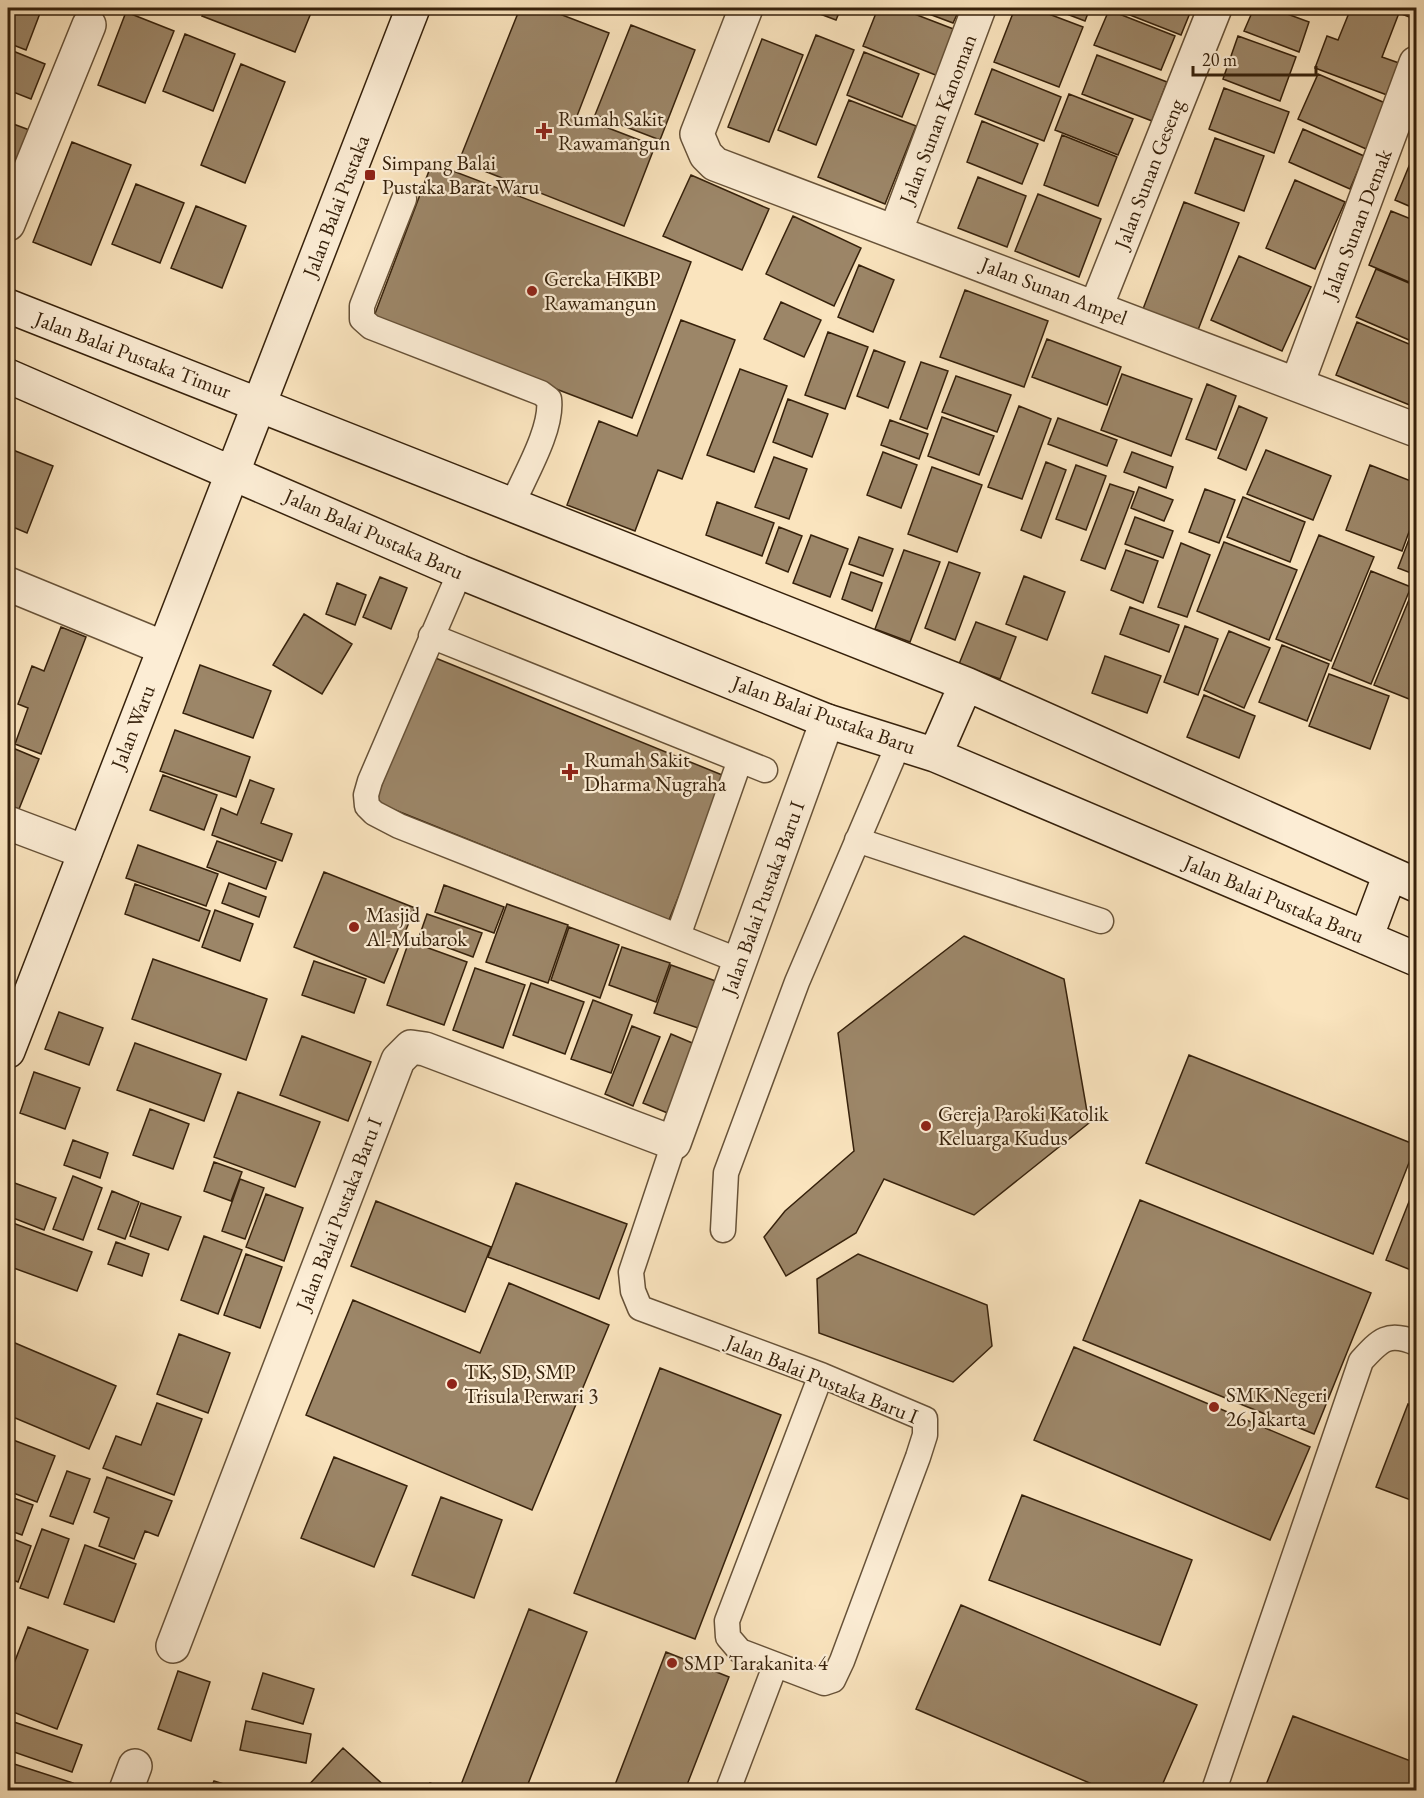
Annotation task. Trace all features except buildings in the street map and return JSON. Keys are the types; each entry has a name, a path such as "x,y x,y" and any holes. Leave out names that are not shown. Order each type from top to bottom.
{"street":[{"name":"Jalan Sunan Ampel","path":"746,8 696,134 699,144 716,164 896,230 1416,430"},
{"name":"Jalan Sunan Kanoman","path":"896,230 979,8"},
{"name":"Jalan Sunan Geseng","path":"1096,307 1215,8"},
{"name":"Jalan Balai Pustaka","path":"259,404 407,9"},
{"path":"8,224 88,26"},
{"name":"Jalan Sunan Demak","path":"1297,384 1416,63"},
{"name":"Jalan Balai Pustaka Timur","path":"8,306 259,404"},
{"path":"8,376 232,472"},
{"name":"Jalan Waru","path":"8,1051 259,404"},
{"path":"259,404 966,684 1403,880 1366,938"},
{"name":"Jalan Balai Pustaka Baru","path":"232,472 460,572 827,721 936,755 1416,959"},
{"path":"8,584 164,648"},
{"path":"936,755 966,684"},
{"name":"Jalan Balai Pustaka Baru I","path":"173,1646 398,1060 411,1047 425,1049 674,1143 827,721"},
{"path":"8,823 85,852"}],"lane":[{"path":"404,199 362,306 362,319 371,327 541,393 549,399 550,409 539,444 512,505"},
{"path":"460,572 370,781 366,795 367,806 374,813 399,826 740,961"},
{"path":"431,636 765,770"},
{"path":"723,1230 726,1173 797,982 899,743"},
{"path":"678,936 740,760"},
{"path":"857,840 1101,921"},
{"name":"Jalan Balai Pustaka Baru I","path":"674,1143 631,1272 633,1291 640,1308 922,1415 927,1424 918,1457 833,1680 816,1682 775,1665"},
{"path":"1214,1791 1360,1361 1378,1342 1399,1335 1416,1343"},
{"path":"728,1791 775,1665 740,1651 728,1637 727,1621 821,1375"}],"place":[{"name":"Rumah Sakit Rawamangun","path":"544,131"},
{"name":"Simpang Balai Pustaka Barat Waru","path":"370,175"},
{"name":"Gereka HKBP Rawamangun","path":"532,291"},
{"name":"Rumah Sakit Dharma Nugraha","path":"570,772"},
{"name":"Masjid Al-Mubarok","path":"354,927"},
{"name":"Gereja Paroki Katolik Keluarga Kudus","path":"926,1126"},
{"name":"TK, SD, SMP Trisula Perwari 3","path":"452,1384"},
{"name":"SMK Negeri 26 Jakarta","path":"1214,1407"},
{"name":"SMP Tarakanita 4","path":"672,1663"}]}
